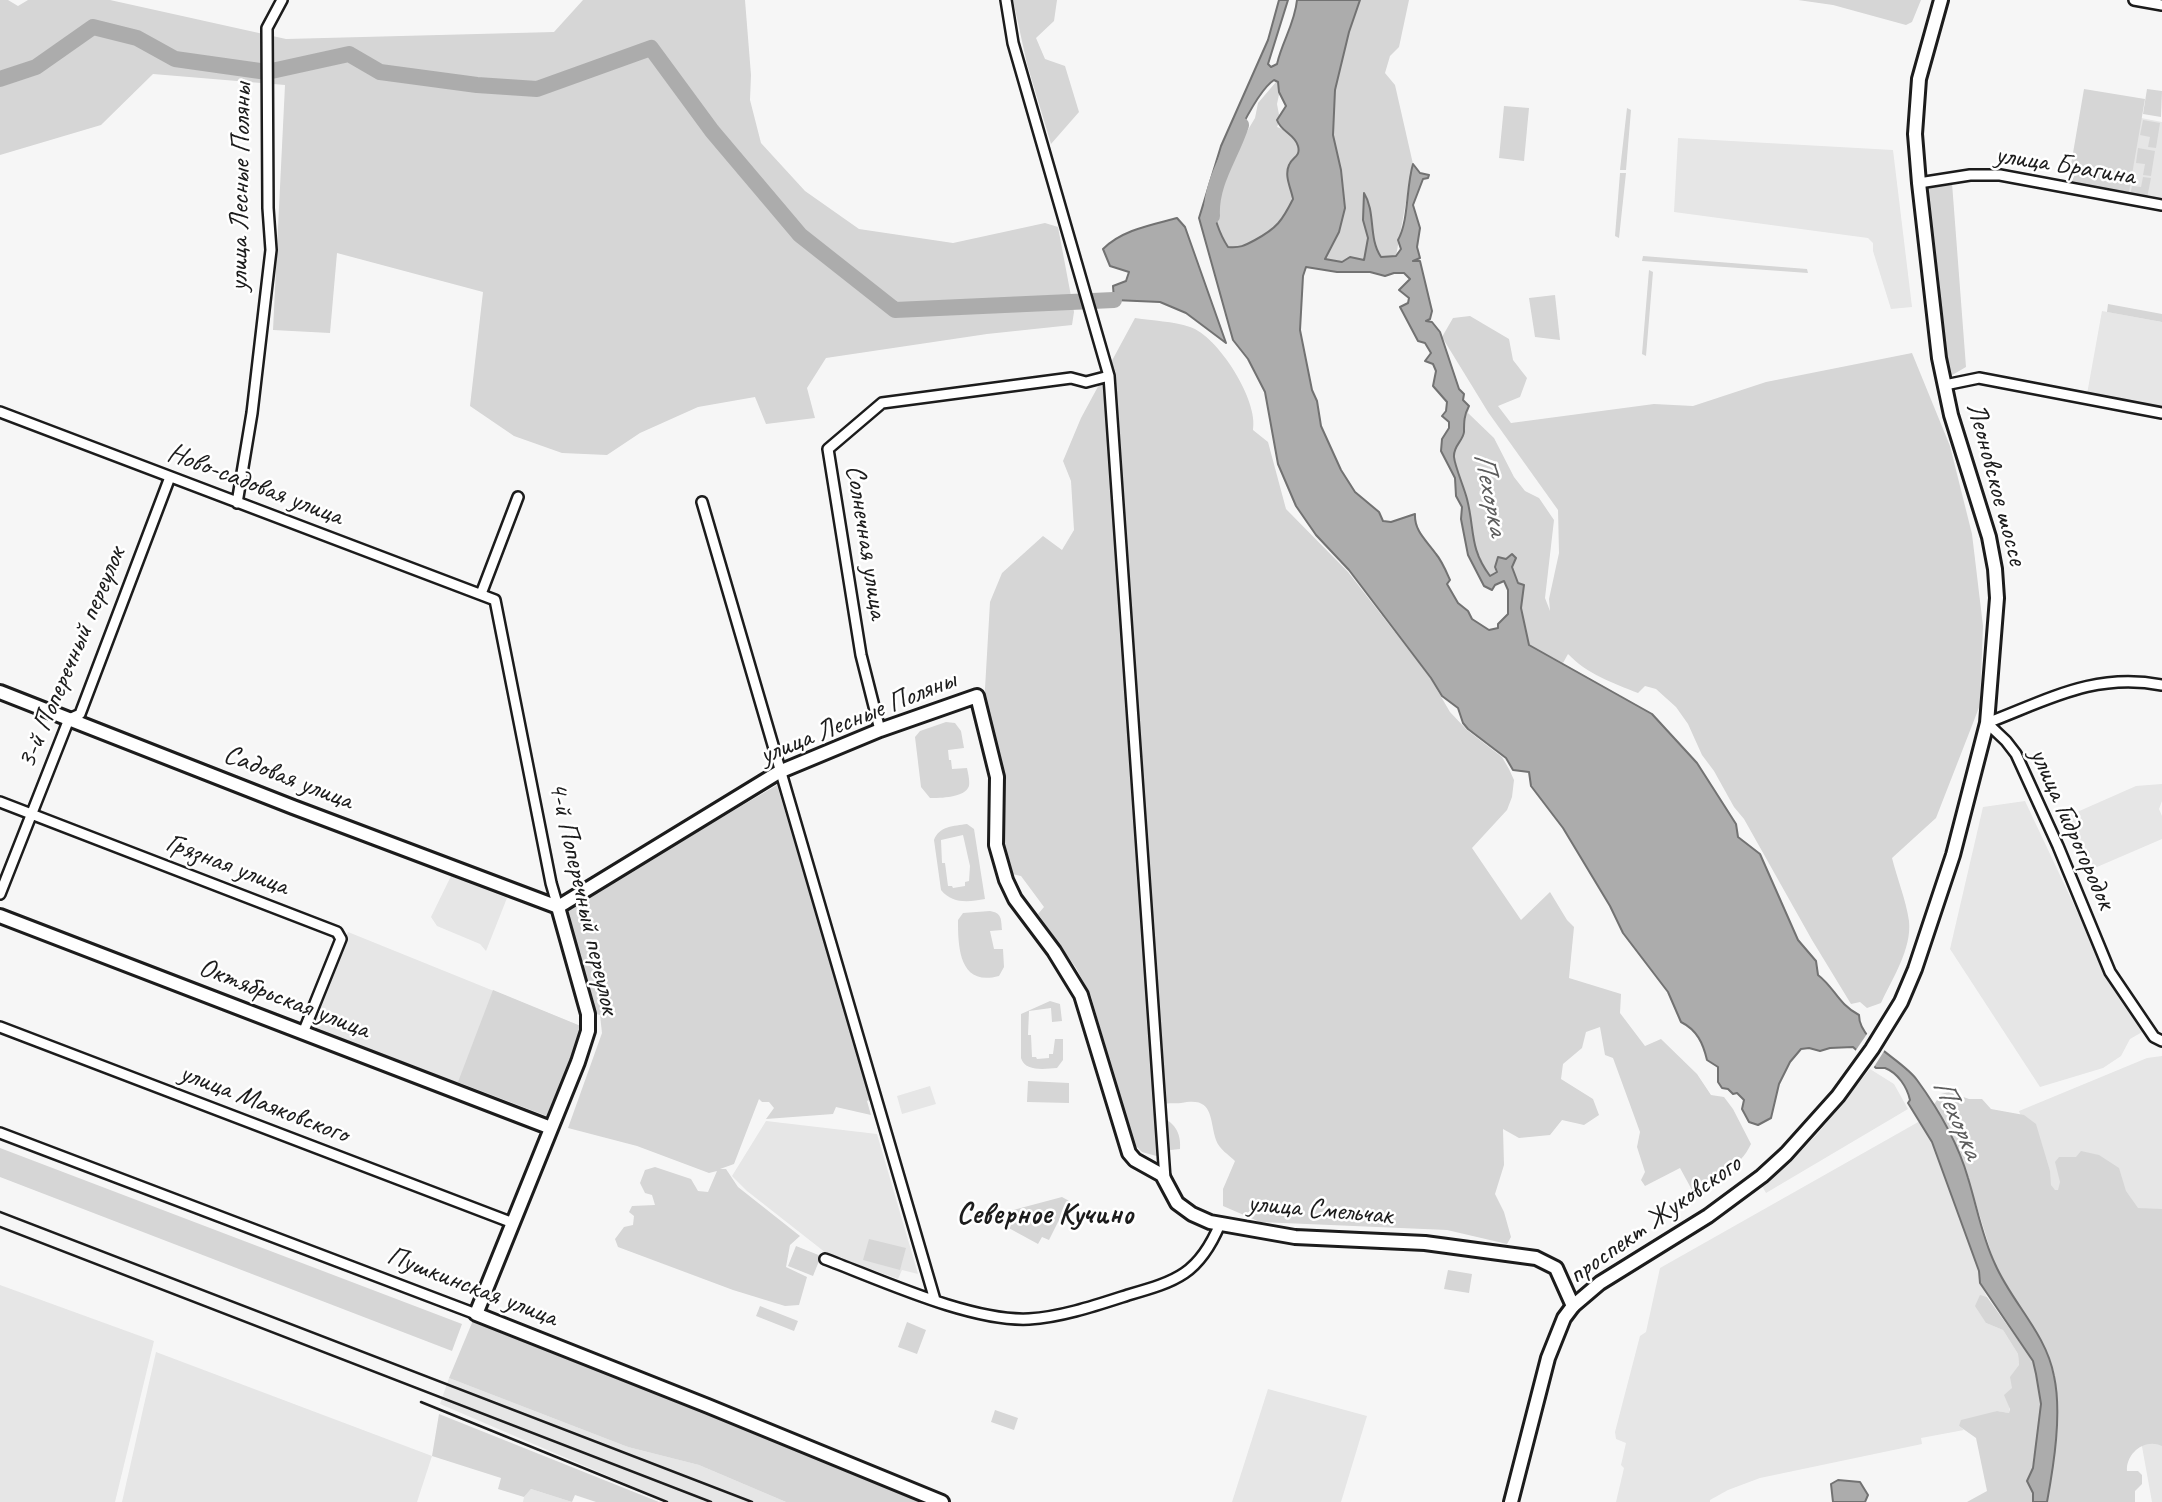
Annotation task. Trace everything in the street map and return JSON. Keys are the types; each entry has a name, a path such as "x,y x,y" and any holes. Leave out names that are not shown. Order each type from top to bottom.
{"street":[{"name":"улица Лесные Поляны","path":"237,503 252,413 271,250 268,208 267,28 282,0"},
{"path":"1006,0 1013,43 1109,376 1165,1179"},
{"name":"Леоновское шоссе","path":"1872,1049 1915,969 1953,855 1987,723 1997,615 1995,569 1989,537 1951,415 1945,385 1932,311 1919,183 1915,134 1919,79 1941,0"},
{"path":"2134,0 2162,5"},
{"name":"улица Брагина","path":"1919,183 1962,176 2000,175 2162,205"},
{"name":"Солнечная улица","path":"880,730 859,643 828,449 882,404 1072,378 1086,382 1109,376"},
{"path":"1945,385 1979,378 2162,412"},
{"name":"Ново-садовая улица","path":"0,412 495,600"},
{"name":"3-й Поперечный переулок","path":"0,894 69,719 80,714 170,477"},
{"path":"481,594 518,497"},
{"path":"702,502 935,1300"},
{"name":"4-й Поперечный переулок","path":"476,1314 578,1062 587,1038 589,1023 548,870 495,600"},
{"name":"улица Гидрогородок","path":"2162,685 2122,681 2087,684 1987,723 2016,754 2058,846 2110,972 2154,1037 2162,1041"},
{"name":"Садовая улица","path":"0,692 305,812 558,907"},
{"name":"улица Лесные Поляны","path":"558,907 779,772 880,730 977,696 997,777 996,845 1006,880 1015,899 1054,951 1081,995 1129,1153 1135,1160 1165,1179 1177,1203 1200,1218 1220,1224"},
{"name":"Грязная улица","path":"0,802 337,932 341,939 303,1032"},
{"name":"Октябрьская улица","path":"0,916 551,1128"},
{"name":"улица Маяковского","path":"0,1027 513,1223"},
{"name":"проспект Жуковского","path":"1511,1502 1553,1342 1573,1306 1600,1283 1708,1216 1762,1176 1811,1128 1872,1049"},
{"name":"Пушкинская улица","path":"0,1133 476,1314 942,1502"},
{"name":"улица Смельчак","path":"825,1259 935,1300 999,1316 1030,1319 1085,1307 1178,1279 1203,1256 1212,1244 1220,1224 1294,1237 1425,1243 1536,1258 1556,1268 1573,1306"}],"shaded area":[{"path":"0,0 8,0 18,6 28,0 110,0 286,39 554,32 583,0 745,0 751,75 750,100 761,143 805,191 859,229 953,243 1045,223 1058,227 1074,312 1072,325 987,334 826,358 807,388 815,418 766,424 755,397 698,407 640,433 607,455 562,453 514,436 470,406 483,292 337,253 330,333 273,330 285,85 153,74 101,125 0,155"},
{"path":"1013,0 1057,0 1054,21 1036,38 1045,59 1065,66 1079,112 1051,144 1027,64"},
{"path":"1279,0 1288,0 1268,64 1271,67 1277,64 1294,17 1297,0 1360,0 1335,90 1333,135 1341,170 1345,208 1339,232 1325,259 1342,262 1350,257 1364,260 1368,238 1363,220 1364,193 1370,208 1377,250 1381,257 1396,256 1401,249 1398,240 1404,223 1413,164 1420,173 1429,175 1423,179 1413,205 1420,228 1417,247 1420,258 1413,261 1420,261 1432,311 1430,319 1426,321 1432,322 1440,332 1459,389 1464,394 1463,400 1469,406 1463,435 1454,457 1483,566 1490,576 1497,572 1495,567 1498,557 1506,559 1512,554 1516,558 1512,567 1518,583 1524,585 1521,608 1529,645 1652,714 1697,763 1736,824 1738,837 1760,854 1798,940 1816,961 1818,975 1846,1006 1859,1015 1866,1034 1917,1080 1940,1115 1964,1165 1990,1254 2050,1360 2056,1390 2057,1422 2047,1502 2033,1502 2033,1493 2027,1481 2033,1468 2041,1404 2033,1361 1980,1283 1979,1271 1932,1142 1908,1103 1909,1095 1901,1081 1890,1070 1876,1068 1853,1047 1820,1051 1801,1049 1790,1062 1779,1084 1771,1118 1758,1125 1749,1122 1742,1109 1744,1100 1737,1093 1733,1094 1722,1088 1718,1082 1718,1067 1707,1060 1698,1038 1681,1022 1668,992 1623,933 1610,906 1563,828 1531,786 1529,772 1513,770 1506,758 1468,729 1458,708 1442,696 1349,570 1316,535 1296,506 1278,464 1265,392 1248,359 1233,340 1199,218 1221,146 1268,40","holes":["1274,80 1278,82 1279,92 1286,106 1277,120 1294,139 1299,150 1288,169 1293,199 1282,218 1269,232 1245,245 1228,247 1219,231 1214,212 1215,188 1247,117","1306,267 1337,272 1370,272 1385,276 1404,273 1410,279 1399,290 1409,298 1408,303 1400,307 1418,341 1425,343 1431,353 1425,361 1433,364 1436,371 1433,386 1447,402 1442,416 1449,422 1449,428 1442,439 1441,451 1455,478 1468,555 1484,586 1492,590 1495,585 1504,581 1508,590 1508,614 1498,624 1498,628 1489,630 1472,619 1468,611 1458,603 1447,584 1450,580 1442,563 1419,531 1415,514 1391,522 1383,521 1379,512 1355,492 1341,470 1321,426 1300,330 1303,276"]},
{"path":"1360,0 1409,0 1399,47 1390,56 1385,73 1395,85 1413,164 1396,256 1381,257 1376,250 1367,197 1364,195 1363,220 1368,238 1364,260 1333,262 1325,259 1339,232 1344,190 1333,135 1335,90"},
{"path":"1798,0 1921,0 1912,22 1906,25 1833,5"},
{"path":"1276,82 1281,85 1277,104 1280,120 1277,127 1291,132 1302,153 1286,223 1263,239 1234,252 1222,243 1213,202 1224,170 1255,118 1258,103"},
{"path":"2084,89 2145,99 2129,192 2068,182"},
{"path":"2147,89 2162,91 2161,117 2143,114"},
{"path":"1504,106 1529,108 1524,161 1499,158"},
{"path":"1627,108 1631,110 1626,170 1620,170"},
{"path":"2141,118 2162,122 2162,200 2128,194"},
{"path":"2143,120 2160,123 2156,148 2148,147 2150,137 2140,135"},
{"path":"1678,138 1893,150 1912,307 1891,309 1873,251 1873,243 1868,238 1674,212"},
{"path":"2138,148 2155,151 2151,176 2143,175 2145,164 2136,163"},
{"path":"1620,173 1626,173 1619,238 1615,236"},
{"path":"2143,177 2151,178 2147,198 2130,195 2132,186 2141,187"},
{"path":"1952,183 1966,367 1947,378 1924,199 1927,185"},
{"path":"1177,218 1185,227 1226,343 1186,313 1160,302 1114,300 1113,286 1126,281 1129,272 1110,266 1103,249 1128,233"},
{"path":"1643,256 1807,269 1808,273 1642,261"},
{"path":"1649,270 1653,272 1646,356 1642,354"},
{"path":"1555,295 1560,340 1535,337 1529,298"},
{"path":"2108,304 2162,314 2162,322 2107,312"},
{"path":"2102,311 2162,322 2162,408 2087,394"},
{"path":"1470,316 1509,339 1513,360 1527,378 1520,397 1498,406 1511,423 1654,404 1693,406 1766,382 1912,353 1950,446 1972,534 1983,626 1980,705 1936,818 1892,858 1906,905 1909,932 1900,964 1881,1003 1867,1008 1860,1002 1851,1004 1676,707 1656,689 1645,686 1638,693 1592,672 1568,654 1563,663 1529,645 1521,608 1523,585 1518,583 1506,559 1495,567 1496,573 1490,576 1482,565 1480,556 1474,551 1471,515 1454,457 1455,445 1460,441 1464,415 1469,406 1468,413 1494,438 1514,477 1525,491 1539,498 1554,520 1545,598 1550,611 1549,599 1559,553 1558,510 1488,412 1442,337 1453,318"},
{"path":"1135,318 1190,327 1201,333 1224,356 1250,403 1253,430 1268,442 1286,509 1348,572 1429,676 1450,712 1467,730 1502,757 1514,780 1512,797 1507,810 1472,848 1521,920 1550,892 1574,927 1569,978 1621,994 1620,1013 1645,1046 1661,1039 1697,1074 1711,1095 1724,1097 1751,1144 1740,1160 1726,1172 1692,1190 1680,1168 1645,1186 1641,1180 1645,1172 1637,1147 1640,1132 1613,1058 1605,1055 1600,1027 1586,1032 1582,1048 1563,1064 1561,1079 1593,1099 1599,1115 1584,1125 1562,1120 1550,1135 1519,1138 1503,1129 1504,1165 1495,1194 1504,1212 1511,1237 1507,1244 1447,1230 1260,1222 1223,1206 1223,1189 1235,1161 1217,1143 1211,1117 1205,1106 1199,1103 1159,1106 1159,1115 1169,1121 1178,1132 1180,1149 1171,1150 1160,1157 1142,1152 1133,1143 1091,996 1076,968 1038,914 1044,907 1021,876 1012,874 1005,846 1001,768 984,706 990,602 1002,573 1043,536 1062,550 1074,530 1071,481 1063,461 1081,418"},
{"path":"946,722 955,723 961,731 964,748 948,750 949,760 952,769 967,768 969,786 958,795 930,798 921,787 915,737 920,731"},
{"path":"2162,784 2159,809 2162,816 2162,839 2090,870 2068,816 2136,786"},
{"path":"777,785 871,1099 867,1101 871,1115 836,1107 833,1114 766,1119 774,1108 769,1102 759,1099 734,1164 720,1169 726,1169 738,1187 800,1236 790,1245 786,1267 807,1277 799,1305 785,1306 733,1290 618,1247 615,1239 624,1227 633,1225 634,1216 629,1212 632,1206 655,1205 652,1195 645,1193 640,1183 645,1170 655,1167 691,1179 698,1191 708,1192 717,1171 709,1173 637,1146 568,1128 602,1033 600,1015 593,1013 564,910"},
{"path":"2025,801 2109,979 2144,1031 2130,1039 2121,1056 2103,1068 2040,1087 1950,949 1983,807"},
{"path":"967,824 974,829 985,899 956,900 941,890 934,840 943,829","holes":["963,835 970,866 969,881 965,882 965,886 948,886 945,863 942,863 941,840"]},
{"path":"451,876 507,898 486,951 480,944 437,926 431,917"},
{"path":"963,913 997,913 1001,920 1002,930 990,931 994,949 1003,949 1004,967 999,976 986,978 976,976 968,970 964,962 960,952 958,920"},
{"path":"348,932 583,1027 547,1116 311,1027"},
{"path":"493,990 583,1027 547,1116 458,1082"},
{"path":"1050,1001 1060,1004 1062,1021 1052,1022 1051,1008 1029,1011 1028,1035 1031,1035 1032,1057 1049,1058 1049,1054 1053,1054 1055,1039 1063,1039 1063,1060 1057,1068 1031,1068 1021,1058 1021,1014"},
{"path":"2162,1056 2162,1502 2152,1502 2141,1441 2102,1343 2019,1111 2147,1058"},
{"path":"1870,1069 1894,1084 1908,1109 1766,1193 1762,1186 1789,1164 1819,1132"},
{"path":"1028,1081 1069,1083 1069,1103 1027,1102"},
{"path":"930,1086 936,1104 902,1114 897,1096"},
{"path":"1949,1092 1969,1099 1982,1099 1991,1109 2024,1115 2036,1124 2050,1171 2051,1185 2055,1190 2058,1190 2060,1182 2055,1162 2059,1157 2076,1157 2081,1151 2099,1155 2119,1168 2126,1191 2138,1208 2162,1209 2162,1446 2143,1446 2130,1458 2127,1471 2138,1471 2142,1475 2142,1484 2135,1491 2135,1502 2047,1502 2058,1407 2054,1372 2047,1352 1995,1265 1952,1134 1933,1106 1941,1094"},
{"path":"766,1121 877,1134 918,1274 902,1270 898,1279 826,1253 732,1176"},
{"path":"1920,1121 1932,1141 1979,1271 1980,1283 1987,1297 1980,1296 1986,1323 2003,1330 2018,1354 2019,1365 2012,1388 2009,1413 1997,1411 1959,1426 1964,1430 1921,1438 1922,1444 1760,1478 1728,1490 1710,1502 1616,1502 1624,1468 1621,1465 1626,1443 1616,1439 1615,1432 1640,1336 1646,1332 1660,1268"},
{"path":"0,1148 462,1324 452,1351 0,1177"},
{"path":"1062,1197 1073,1203 1063,1224 1058,1222 1049,1240 1042,1237 1038,1244 1005,1226 1002,1213"},
{"path":"869,1239 906,1248 900,1270 863,1260"},
{"path":"796,1246 821,1256 813,1276 788,1266"},
{"path":"1448,1270 1472,1274 1469,1293 1444,1289"},
{"path":"0,1285 154,1341 115,1502 0,1502"},
{"path":"1980,1295 1987,1297 2033,1361 2038,1377 2041,1404 2033,1465 2033,1502 1967,1502 1987,1491 1976,1438 1959,1426 1961,1420 1997,1411 2009,1413 2004,1395 2012,1388 2010,1377 2019,1365 2018,1354 2003,1330 1986,1323 1975,1306"},
{"path":"760,1306 798,1321 794,1331 756,1316"},
{"path":"474,1318 933,1502 786,1502 699,1465 628,1447 449,1378"},
{"path":"907,1322 926,1330 917,1354 898,1347"},
{"path":"156,1352 432,1456 417,1502 122,1502"},
{"path":"449,1378 628,1447 699,1465 786,1502 669,1502 440,1404"},
{"path":"1268,1389 1367,1416 1341,1502 1232,1502"},
{"path":"995,1410 1018,1418 1014,1430 991,1422"},
{"path":"439,1414 659,1502 596,1502 575,1495 572,1502 531,1489 524,1497 498,1489 501,1478 432,1456"},
{"path":"1838,1480 1860,1482 1868,1495 1865,1502 1833,1502 1831,1484"},
{"path":"531,1489 572,1502 523,1502"}],"pier":[{"path":"1869,1031 1886,1048 1872,1070 1854,1053"}],"waterway":[{"path":"0,79 36,67 93,27 137,38 175,59 267,72 349,54 380,72 477,85 537,89 651,48 712,131 800,235 895,310 1114,300"},
{"path":"1212,216 1214,192 1241,125"}],"railway":[{"path":"0,1212 752,1502"},
{"path":"0,1227 711,1502"},
{"path":"421,1402 667,1502"}],"district":[{"name":"Северное Кучино","path":"1045,1215"}],"water label":[{"name":"Пехорка","path":"1490,494"},
{"name":"Пехорка","path":"1957,1119"}]}
